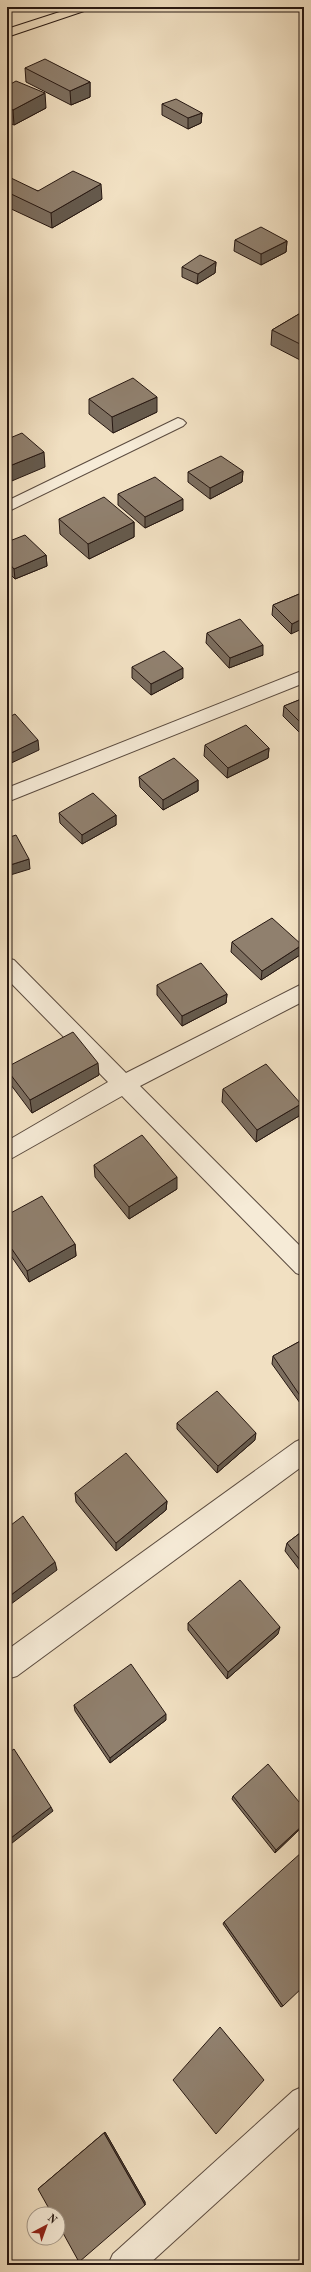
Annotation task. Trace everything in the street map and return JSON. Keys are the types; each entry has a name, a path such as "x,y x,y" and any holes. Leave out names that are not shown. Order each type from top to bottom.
{"main road":[{"path":"7,33 86,7"}],"street":[{"path":"7,506 178,423"},
{"path":"7,795 304,676"},
{"path":"7,966 304,1266"},
{"path":"7,1152 124,1084 304,991"},
{"path":"7,1666 304,1450"},
{"path":"124,2265 304,2102"}],"building":[{"path":"45,59 90,82 70,91 25,68"},
{"path":"16,81 45,93 13,110 7,107 7,86"},
{"path":"176,99 202,113 188,118 162,104"},
{"path":"73,171 101,184 51,213 7,192 7,181 11,178 38,191"},
{"path":"261,227 287,241 261,254 235,240"},
{"path":"200,255 216,262 198,274 182,267"},
{"path":"304,311 304,346 272,330"},
{"path":"133,378 157,397 112,417 89,399"},
{"path":"22,433 44,452 7,467 7,436 10,438"},
{"path":"221,456 243,471 210,488 188,472"},
{"path":"155,477 183,499 145,517 118,494"},
{"path":"104,497 134,522 88,544 59,519"},
{"path":"25,535 46,555 14,569 7,561 7,542"},
{"path":"304,592 304,618 292,624 273,605"},
{"path":"240,619 263,645 230,658 207,633"},
{"path":"164,651 183,668 151,684 132,667"},
{"path":"304,698 304,726 284,706"},
{"path":"15,714 38,740 7,755 7,718"},
{"path":"246,725 269,748 228,768 205,745"},
{"path":"174,758 198,780 163,800 139,777"},
{"path":"93,793 116,815 82,835 59,813"},
{"path":"16,835 29,859 7,866 7,838"},
{"path":"272,918 302,945 262,971 232,942"},
{"path":"201,963 227,994 182,1016 157,985"},
{"path":"73,1032 98,1063 30,1100 7,1070 7,1067"},
{"path":"266,1064 301,1104 257,1130 223,1089"},
{"path":"142,1135 177,1177 129,1207 94,1165"},
{"path":"42,1196 75,1244 27,1271 7,1242 7,1215"},
{"path":"304,1339 304,1395 301,1397 273,1356"},
{"path":"217,1391 256,1433 218,1466 177,1423"},
{"path":"126,1453 167,1501 116,1543 75,1493"},
{"path":"23,1516 55,1562 7,1598 7,1528"},
{"path":"304,1530 304,1565 287,1543"},
{"path":"240,1580 280,1627 228,1672 188,1623"},
{"path":"131,1664 166,1714 110,1758 74,1705"},
{"path":"14,1749 51,1807 7,1841 7,1754"},
{"path":"268,1764 304,1808 304,1824 276,1850 233,1796"},
{"path":"302,1852 304,1854 304,1986 283,2006 224,1922"},
{"path":"220,2027 264,2080 216,2134 173,2080"},
{"path":"104,2133 145,2205 79,2262 66,2238 66,2206 48,2206 38,2189"}]}
